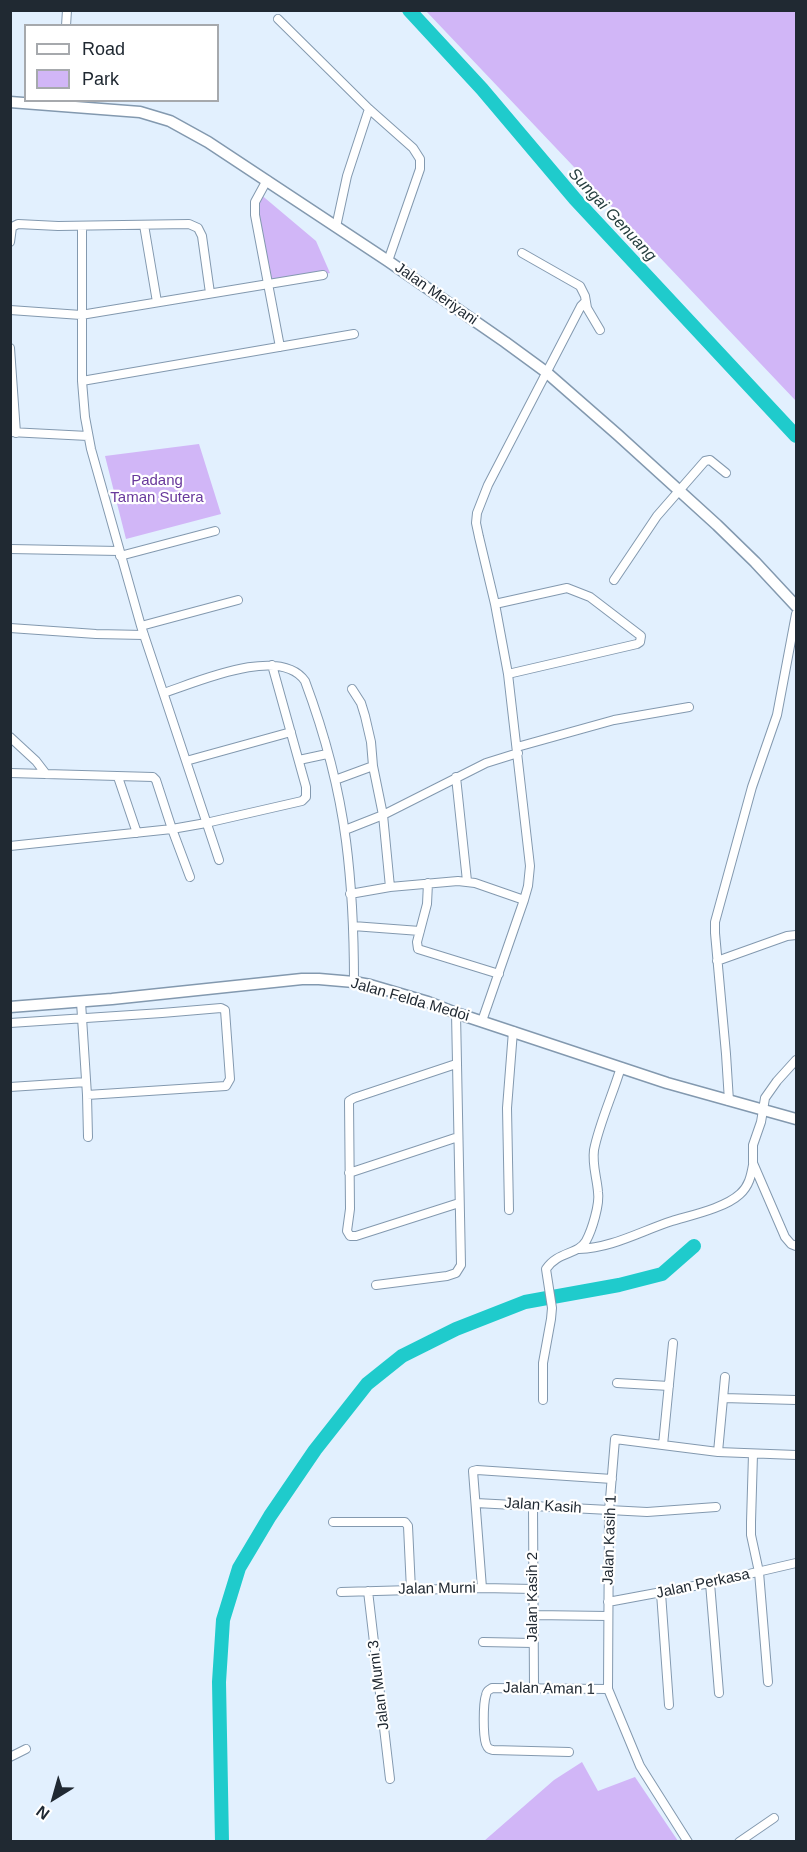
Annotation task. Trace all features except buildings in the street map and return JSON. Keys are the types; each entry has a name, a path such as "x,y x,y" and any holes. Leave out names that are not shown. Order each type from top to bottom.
{"street":[{"path":"278,19 418,155 421,163 388,261"},
{"name":"Jalan Meriyani","path":"10,102 55,103 140,112 170,121 195,134 267,180 388,261 546,372 748,555 796,606"},
{"path":"336,227 347,176 369,109"},
{"path":"267,180 254,208 280,347"},
{"path":"10,242 11,229 15,225 184,223 198,228 202,236 210,293"},
{"path":"144,225 157,302"},
{"path":"82,226 82,381 88,436 119,554 219,860"},
{"path":"522,254 580,286 584,291 585,302 592,318 600,330"},
{"path":"10,310 81,315 323,275"},
{"path":"482,1021 524,900 530,866 508,674 495,604 478,537 477,513 488,485 585,302"},
{"path":"82,381 354,334"},
{"path":"10,348 13,433 88,436"},
{"path":"614,580 657,516 707,460 713,461 726,473"},
{"path":"10,549 119,554 215,531"},
{"path":"495,604 567,588 590,597 641,636 637,644 508,674"},
{"path":"10,628 96,634 143,631 238,600"},
{"path":"729,1101 715,922 755,779 777,715 796,614"},
{"path":"164,693 237,670 272,665 293,670 302,676 327,754 345,830 353,926 354,982"},
{"path":"10,846 172,830 302,801 306,797 307,790 272,665"},
{"path":"352,689 361,704 371,742 373,766 383,815 390,887"},
{"path":"345,830 383,815 456,777 518,750 614,720 689,707"},
{"path":"186,760 291,732"},
{"path":"10,737 36,761 46,774"},
{"path":"299,760 327,754"},
{"path":"334,780 373,766"},
{"path":"10,773 151,776 155,778 190,877"},
{"path":"118,777 137,833"},
{"path":"456,777 467,881"},
{"path":"350,894 390,887 467,881 524,900"},
{"path":"428,883 427,904 417,946 421,951 499,974"},
{"path":"353,926 420,931"},
{"path":"717,961 787,936 796,935"},
{"name":"Jalan Felda Medoi","path":"10,1007 302,979 354,982 428,1002 621,1067 729,1101 796,1119"},
{"path":"81,1002 88,1137"},
{"path":"10,1023 221,1008 226,1012 230,1079 226,1086 87,1095"},
{"path":"376,1285 447,1276 458,1271 461,1260 456,1013"},
{"path":"509,1210 507,1108 513,1031"},
{"path":"543,1400 543,1363 552,1319 545,1273 551,1260 578,1249 593,1249 700,1214 735,1198 748,1183 753,1163 753,1145 761,1122 765,1098 770,1089 796,1060"},
{"path":"456,1064 351,1100 348,1105 350,1209 347,1231 353,1237 459,1203"},
{"path":"578,1249 588,1238 592,1226 599,1194 593,1165 597,1136 621,1067"},
{"path":"10,1087 86,1082"},
{"path":"350,1173 458,1137"},
{"path":"753,1163 785,1237 796,1246"},
{"path":"673,1343 663,1445 718,1452 796,1455"},
{"path":"718,1452 725,1377"},
{"path":"617,1383 669,1386"},
{"path":"723,1398 796,1400"},
{"name":"Jalan Kasih 1","path":"608,1689 609,1511 615,1439 663,1445"},
{"path":"753,1454 750,1522 759,1572 768,1682"},
{"path":"482,1588 473,1471 612,1479"},
{"name":"Jalan Kasih","path":"476,1503 647,1512 716,1507"},
{"name":"Jalan Kasih 2","path":"533,1506 534,1688"},
{"path":"333,1522 405,1522 408,1526 411,1590"},
{"name":"Jalan Perkasa","path":"608,1602 710,1583 796,1563"},
{"path":"710,1583 719,1693"},
{"name":"Jalan Murni","path":"341,1593 482,1588 534,1590"},
{"name":"Jalan Murni 3","path":"368,1591 390,1779"},
{"path":"661,1593 669,1705"},
{"path":"533,1615 608,1616"},
{"path":"483,1642 533,1643"},
{"name":"Jalan Aman 1","path":"569,1752 489,1749 486,1745 484,1723 487,1691 492,1688 608,1689"},
{"path":"608,1689 640,1766 688,1842"},
{"path":"10,1757 26,1749"},
{"path":"739,1842 774,1818"}],"green space":[{"path":"426,11 796,11 796,401"},
{"path":"259,193 316,241 330,273 267,285 255,215"},
{"name":"Padang Taman Sutera","path":"199,444 221,514 126,539 105,456"},
{"path":"582,1762 598,1791 635,1777 678,1841 484,1841 554,1780"}],"waterway":[{"name":"Sungai Genuang","path":"409,10 482,89 575,199 796,436"},
{"path":"222,1842 219,1682 223,1620 239,1568 270,1516 315,1450 367,1384 402,1356 456,1329 525,1302 619,1285 662,1274 694,1246"}]}
